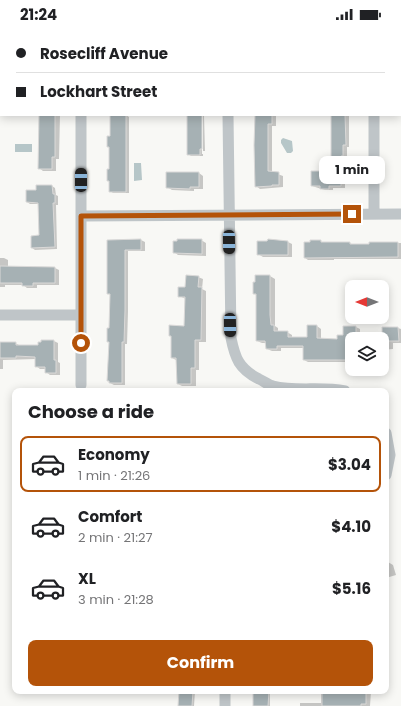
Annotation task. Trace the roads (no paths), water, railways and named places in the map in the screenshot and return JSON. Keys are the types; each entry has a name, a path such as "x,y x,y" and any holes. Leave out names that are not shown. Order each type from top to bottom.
{"street":[{"path":"81,116 81,385"},
{"path":"228,116 231,338 234,353 248,374 272,386 287,388"},
{"path":"374,116 374,214"},
{"path":"81,216 401,214"},
{"path":"0,315 81,315"},
{"path":"389,450 389,461"},
{"path":"225,694 225,706"}]}
